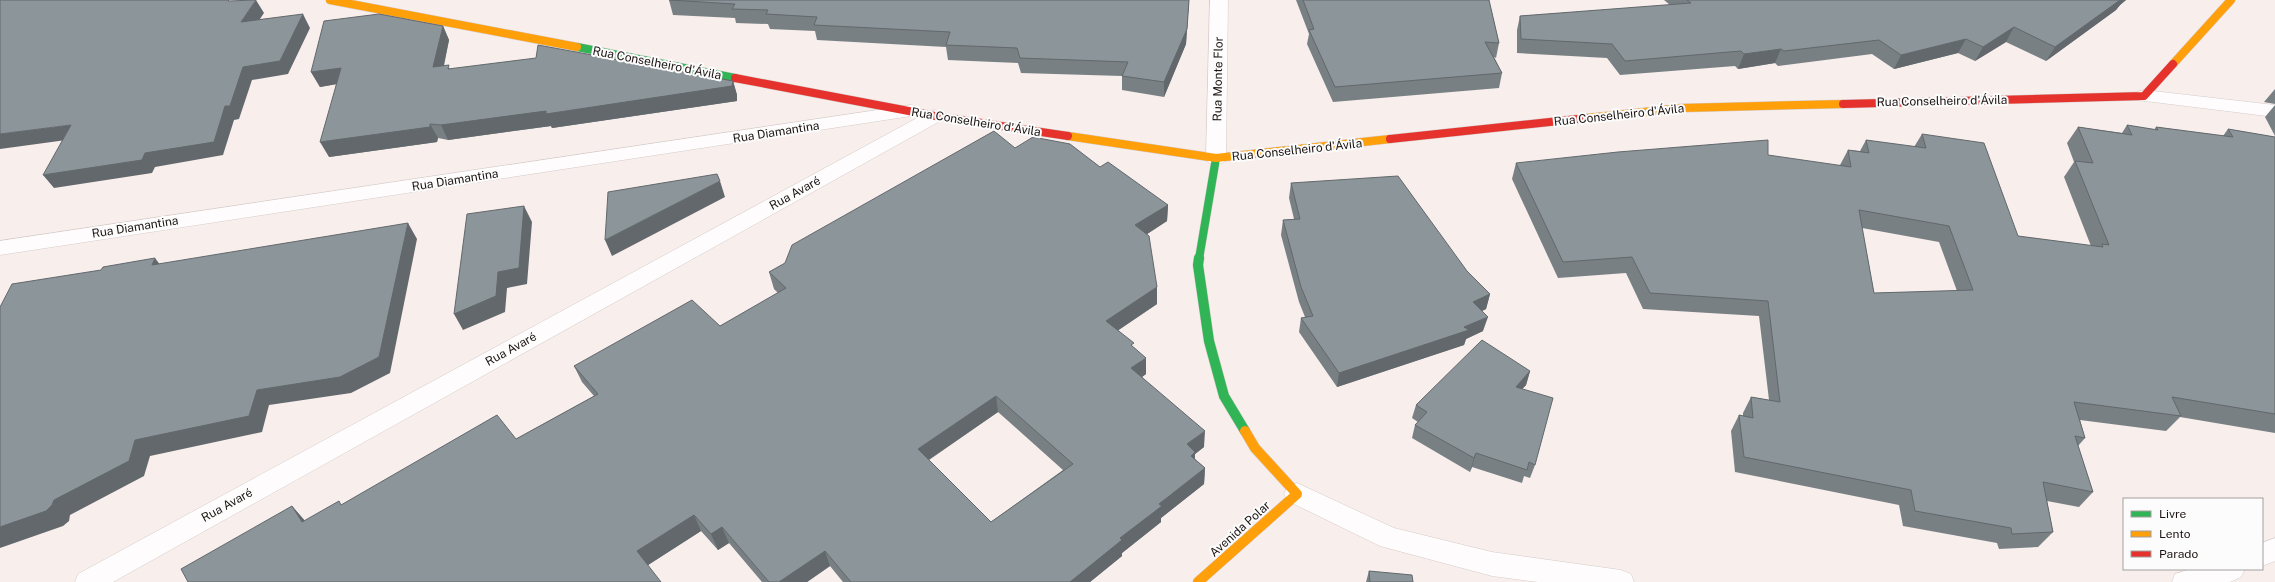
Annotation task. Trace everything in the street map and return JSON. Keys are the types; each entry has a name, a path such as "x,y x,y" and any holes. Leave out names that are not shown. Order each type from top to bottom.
{"street":[{"name":"Rua Conselheiro d'Ávila","path":"330,0 911,112 1216,158 1682,108 2144,96 2275,111"},
{"name":"Rua Monte Flor","path":"1216,158 1219,0"},
{"path":"2144,96 2231,0"},
{"name":"Rua Diamantina","path":"0,248 911,112"},
{"name":"Rua Avaré","path":"88,582 935,116"},
{"path":"1216,158 1198,265 1209,340 1224,396 1255,448 1297,494 1389,538 1492,564 1621,582"},
{"name":"Avenida Polar","path":"1198,582 1297,494"},
{"path":"2263,555 2275,549"},
{"path":"2185,582 2217,576 2230,570"}],"building":[{"path":"0,0 256,0 241,22 303,14 280,61 243,67 230,106 225,106 214,142 145,153 142,160 43,175 71,125 0,134"},
{"path":"669,0 1189,0 1187,29 1164,82 1122,76 1128,62 1020,58 1017,48 946,45 950,32 814,25 817,17 766,14 768,10 732,9 735,4"},
{"path":"1303,0 1489,0 1499,43 1485,42 1502,73 1335,87 1309,30 1314,29"},
{"path":"1687,0 2120,0 2055,47 2014,27 1983,47 1966,39 1901,55 1879,40 1784,51 1781,49 1744,54 1741,51 1625,61 1612,44 1521,39 1520,16 1691,3"},
{"path":"379,14 443,26 433,67 449,65 448,69 536,58 538,45 733,81 732,86 546,114 546,111 441,125 430,124 430,127 320,142 341,68 311,72 324,21"},
{"path":"2127,125 2158,130 2156,127 2233,137 2228,129 2275,137 2275,414 2172,397 2181,416 2074,402 2085,438 2075,436 2093,492 2043,482 2053,532 2012,534 2011,528 1915,511 1911,490 1744,457 1739,415 1753,418 1751,397 1780,402 1768,301 1650,293 1632,257 1563,262 1516,163 1618,152 1768,140 1768,155 1851,167 1848,150 1869,153 1866,140 1926,148 1922,134 1984,143 2018,236 2103,247 2102,244 2109,245 2075,161 2093,163 2078,127 2132,135","holes":["1859,210 1949,226 1973,290 1874,293"]},
{"path":"994,131 1015,148 1033,137 1070,144 1100,167 1108,162 1168,205 1135,225 1149,236 1157,287 1106,321 1134,343 1131,345 1146,358 1131,368 1205,431 1187,444 1195,452 1191,456 1205,468 1159,504 1162,506 1120,538 1122,540 1070,582 851,582 825,551 779,582 769,582 722,527 711,534 694,515 637,551 661,582 188,582 181,569 292,506 302,522 339,501 341,505 497,415 516,439 598,394 574,366 692,300 720,326 786,288 769,272 785,263 792,245","holes":["996,396 1073,464 991,522 918,449"]},
{"path":"717,174 720,181 605,240 608,192"},
{"path":"1398,176 1467,271 1490,294 1473,302 1488,317 1464,327 1469,330 1339,373 1301,318 1313,316 1301,287 1283,220 1300,219 1291,183"},
{"path":"524,206 519,268 498,272 496,296 454,314 467,214"},
{"path":"408,223 379,357 340,377 257,390 249,416 135,440 129,461 54,500 52,505 46,511 0,527 0,307 12,284 101,270 103,267 155,258 152,265"},
{"path":"1482,340 1530,371 1516,387 1553,398 1535,465 1529,462 1527,470 1476,453 1474,458 1415,425 1427,412 1416,405"},
{"path":"1369,571 1412,575 1413,582 1370,582"}],"traffic: fast":[{"path":"577,47 735,78"},
{"path":"1216,158 1198,265 1209,341 1224,396 1245,431"}],"traffic: slow":[{"path":"330,0 577,47"},
{"path":"2173,64 2231,0"},
{"path":"1587,118 1682,108 1843,104"},
{"path":"1068,136 1216,158 1390,139"},
{"path":"1198,582 1297,494 1255,448 1245,431"}],"traffic: jam":[{"path":"1843,104 2144,96 2173,64"},
{"path":"735,78 935,116 1068,136"},
{"path":"1390,139 1587,118"}]}
